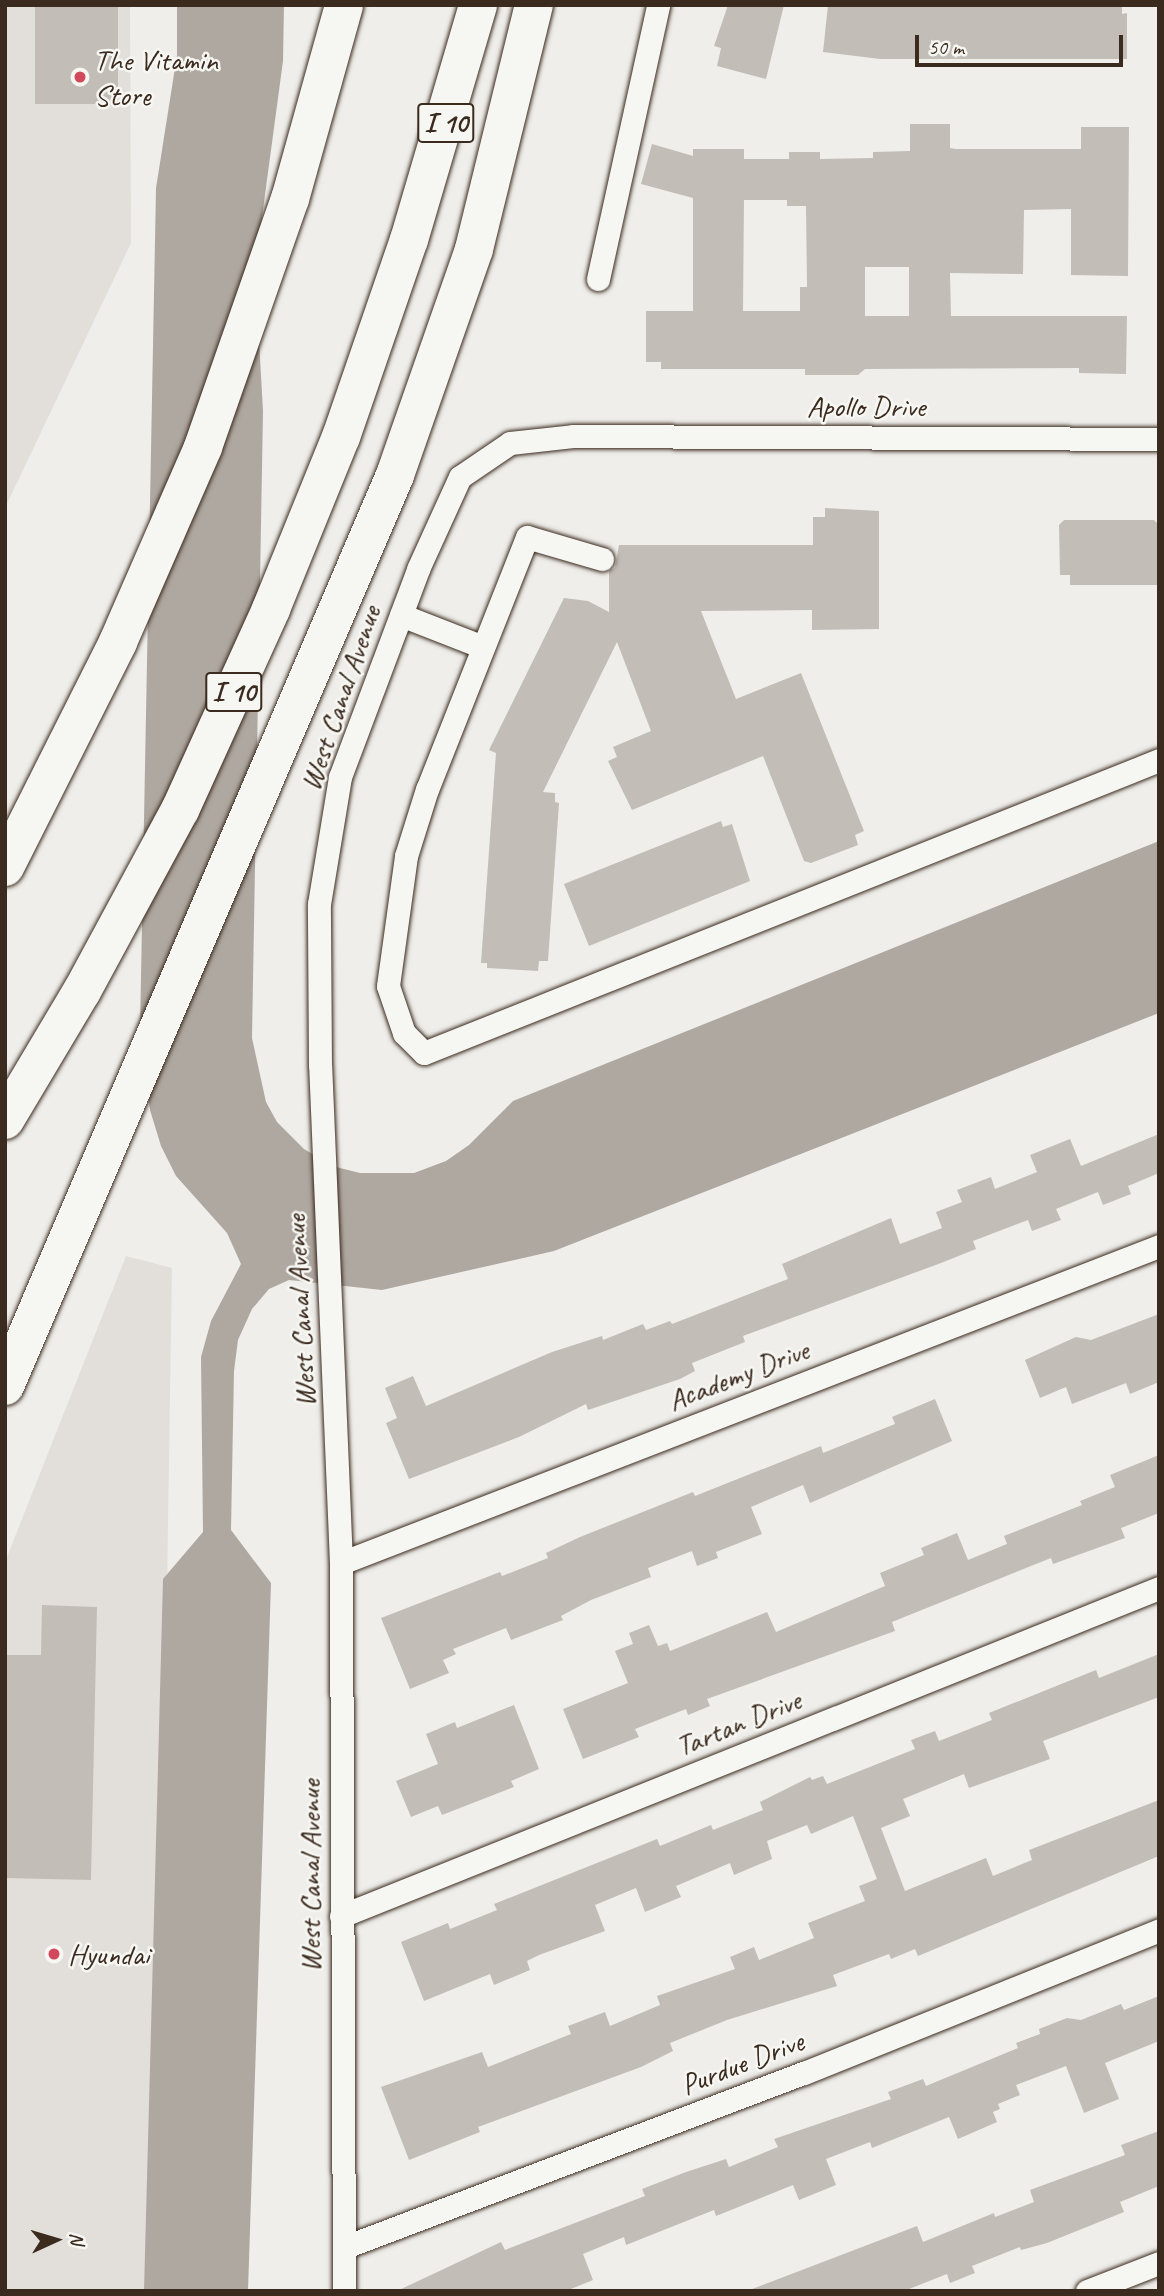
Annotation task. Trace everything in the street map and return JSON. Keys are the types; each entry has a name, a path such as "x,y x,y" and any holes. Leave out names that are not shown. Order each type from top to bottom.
{"highway":[{"path":"5,867 118,642 203,447 290,199 344,5"},
{"name":"I 10","path":"5,1120 82,991 180,810 271,609 341,437 410,240 478,5"},
{"path":"5,1386 99,1158 256,807 396,475 474,250 534,5"}],"street":[{"path":"598,279 658,5"},
{"name":"Apollo Drive","path":"573,436 1159,439"},
{"name":"West Canal Avenue","path":"344,2291 341,1563 336,1382 320,1065 319,904 340,777 401,615 460,477 510,443 573,436"},
{"path":"602,559 527,537 406,856 388,986 404,1034 424,1053 1159,760"},
{"path":"401,615 483,648"},
{"name":"Academy Drive","path":"341,1563 1159,1246"},
{"name":"Tartan Drive","path":"341,1916 1159,1588"},
{"name":"Purdue Drive","path":"345,2247 804,2073 1159,1930"},
{"path":"1087,2291 1159,2263"}],"shaded area":[{"path":"5,5 130,5 131,243 5,508"},
{"path":"177,5 284,5 283,61 255,269 263,411 252,1038 266,1102 277,1122 304,1149 332,1166 360,1173 414,1173 446,1161 469,1145 513,1101 1159,841 1159,1013 554,1251 382,1290 289,1280 269,1289 252,1309 238,1340 234,1371 231,1530 271,1583 248,2291 144,2291 163,1579 203,1532 201,1357 211,1321 241,1264 227,1233 176,1176 161,1146 150,1110 140,1030 156,188 177,55"},
{"path":"126,1256 172,1268 156,2291 5,2291 5,1562"}],"building":[{"path":"35,5 118,5 118,104 35,104"},
{"path":"728,5 784,5 766,79 717,66 721,48 714,46"},
{"path":"828,5 1122,5 1122,14 1127,13 1127,59 880,59 823,52"},
{"path":"910,124 950,124 950,148 956,149 1081,149 1081,127 1129,127 1128,276 1071,275 1071,209 1024,210 1023,274 950,273 951,316 1127,316 1126,374 1079,373 1079,368 865,369 858,375 805,375 805,369 661,369 661,362 646,362 646,311 693,311 693,198 641,184 652,144 693,156 693,149 744,149 744,159 789,159 789,152 820,152 820,159 873,158 873,152 910,151","holes":["744,200 787,200 787,206 806,206 807,287 800,287 800,311 743,311","865,267 909,267 909,316 865,316"]},
{"path":"825,508 879,511 879,629 812,630 812,610 701,611 736,699 801,673 864,831 855,835 858,845 811,863 804,861 763,756 632,810 608,761 617,757 613,747 651,731 617,642 543,792 555,793 555,802 559,803 548,961 539,961 538,971 487,968 487,963 481,963 496,753 489,750 564,598 588,601 609,612 609,571 615,568 619,545 813,545 813,517 825,517"},
{"path":"1064,520 1154,520 1159,525 1159,585 1070,585 1070,575 1060,575 1059,525"},
{"path":"721,821 723,827 732,824 750,881 589,946 564,884"},
{"path":"1159,1134 1159,1173 1128,1186 1131,1194 1103,1205 1098,1192 1056,1209 1061,1220 1032,1231 1028,1220 973,1241 976,1249 743,1336 745,1342 692,1363 695,1371 680,1379 588,1410 586,1404 519,1437 409,1479 386,1423 397,1418 385,1388 413,1376 426,1406 552,1352 602,1336 603,1340 643,1324 646,1330 670,1321 672,1324 788,1279 782,1264 891,1218 900,1244 942,1228 936,1212 962,1202 957,1190 991,1177 995,1189 1037,1172 1030,1155 1070,1139 1081,1166"},
{"path":"1159,1314 1159,1382 1130,1394 1126,1383 1072,1404 1066,1387 1040,1398 1025,1360 1076,1337 1091,1340"},
{"path":"935,1399 952,1441 810,1503 803,1485 751,1507 762,1534 716,1552 718,1558 697,1566 692,1551 648,1568 651,1577 591,1600 561,1616 563,1620 511,1640 506,1628 453,1649 456,1654 443,1660 449,1673 410,1689 381,1618 500,1572 502,1576 548,1558 546,1553 580,1537 693,1492 695,1496 821,1446 823,1453 895,1424 892,1417"},
{"path":"1159,1455 1159,1513 1121,1528 1125,1538 1053,1564 1051,1558 892,1622 895,1631 707,1699 710,1706 688,1715 686,1709 635,1729 639,1737 583,1759 563,1709 628,1683 615,1651 633,1644 629,1633 649,1625 658,1646 667,1643 670,1651 767,1612 776,1632 885,1586 880,1573 924,1555 921,1548 957,1533 968,1560 1007,1544 1004,1536 1082,1505 1080,1501 1115,1487 1110,1475"},
{"path":"42,1605 97,1607 91,1880 5,1878 6,1655 41,1655"},
{"path":"1159,1654 1159,1697 1043,1741 1050,1759 969,1788 964,1774 903,1799 910,1816 881,1828 905,1891 986,1858 993,1876 1032,1860 1029,1850 1159,1800 1159,1856 918,1956 915,1949 891,1959 889,1954 833,1975 837,1986 727,2020 670,2043 673,2051 641,2067 478,2127 480,2132 409,2160 381,2087 482,2052 488,2067 571,2034 568,2026 605,2012 610,2026 660,2005 657,1996 735,1969 730,1957 754,1947 759,1960 814,1938 808,1923 865,1901 859,1886 877,1879 853,1816 811,1834 807,1825 767,1841 772,1859 734,1875 730,1863 676,1886 681,1897 645,1912 636,1888 595,1905 605,1931 539,1955 527,1961 530,1970 494,1985 490,1974 424,2001 401,1942 448,1923 450,1929 497,1910 494,1904 657,1839 660,1846 711,1825 713,1830 763,1810 760,1802 810,1777 812,1780 823,1776 827,1784 915,1749 911,1740 935,1731 939,1741 992,1720 989,1713 1096,1670 1099,1678"},
{"path":"514,1705 539,1769 511,1781 514,1787 442,1815 438,1806 411,1817 396,1781 438,1764 426,1734 455,1722 457,1728"},
{"path":"1159,1996 1159,2041 1105,2063 1119,2099 1084,2113 1066,2066 1016,2085 1020,2095 998,2104 1000,2109 993,2112 997,2122 958,2139 949,2117 872,2148 870,2142 826,2159 836,2185 799,2200 793,2185 716,2216 714,2210 626,2245 624,2237 583,2254 593,2280 566,2291 397,2291 501,2242 505,2250 645,2196 642,2189 686,2172 726,2159 729,2167 778,2147 774,2139 891,2099 888,2092 923,2079 926,2086 1018,2048 1016,2043 1040,2034 1039,2029 1067,2018 1081,2020 1121,2004 1124,2010"},
{"path":"1159,2131 1159,2186 1120,2202 1124,2212 1047,2243 1021,2250 1020,2247 972,2266 975,2273 950,2283 947,2274 904,2291 747,2291 917,2226 923,2242 994,2213 995,2217 1034,2202 1030,2190 1125,2155 1121,2145"}],"place":[{"name":"The Vitamin Store","path":"80,77"},
{"name":"Hyundai","path":"54,1954"}]}
